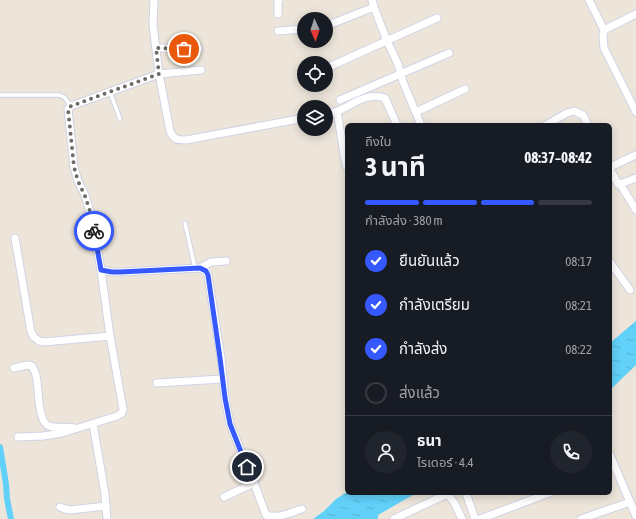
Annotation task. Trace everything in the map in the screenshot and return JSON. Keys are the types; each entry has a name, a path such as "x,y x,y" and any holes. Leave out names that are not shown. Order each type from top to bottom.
{"street":[{"path":"154,0 153,25 159,74 172,136 177,140 186,140 297,119"},
{"path":"278,14 279,0"},
{"path":"589,0 604,30 604,48 636,112"},
{"path":"333,23 373,4 421,123"},
{"path":"604,30 636,14"},
{"path":"333,65 438,18"},
{"path":"278,31 297,30"},
{"path":"156,48 199,49"},
{"path":"340,100 449,53"},
{"path":"18,437 43,436 62,433 117,416 122,413 123,409 92,219 74,167 68,109 71,106 110,91 159,74 201,70"},
{"path":"416,112 465,89"},
{"path":"333,112 370,96 378,96 385,98 396,123"},
{"path":"338,111 345,160"},
{"path":"550,123 567,113 574,111 583,115 587,123"},
{"path":"612,167 636,155"},
{"path":"612,173 616,184 636,210"},
{"path":"616,184 636,178"},
{"path":"15,238 31,332 34,337 39,341 44,342 110,336"},
{"path":"197,268 211,262 226,261"},
{"path":"612,265 630,290"},
{"path":"101,270 120,272 197,268 206,271 209,280 222,379 230,424 266,515 270,517 278,517 302,509"},
{"path":"14,368 27,365 32,366 36,373 41,412 44,422 47,425 52,427 69,427 76,429"},
{"path":"157,383 222,379"},
{"path":"93,424 105,494 107,519"},
{"path":"612,463 636,516"},
{"path":"224,497 254,483"},
{"path":"394,519 445,495"},
{"path":"448,495 454,502 462,519"},
{"path":"467,495 475,519"},
{"path":"480,519 544,495"},
{"path":"581,519 630,502"},
{"path":"60,507 70,510 106,506"}],"lane":[{"path":"110,91 120,119"},
{"path":"0,95 59,95 64,97 71,106"},
{"path":"185,223 197,268"}],"water":[{"path":"636,321 636,365 612,388 612,341"},
{"path":"345,493 345,495 413,495 378,515 378,519 313,519"}],"waterway":[{"path":"0,447 11,519"}],"way so far":[{"path":"94,231 89,208 74,167 68,109 71,106 110,91 159,74 156,48 184,49"}],"route":[{"path":"94,231 101,270 120,272 200,268 206,271 209,280 222,379 230,424 247,467"}]}
